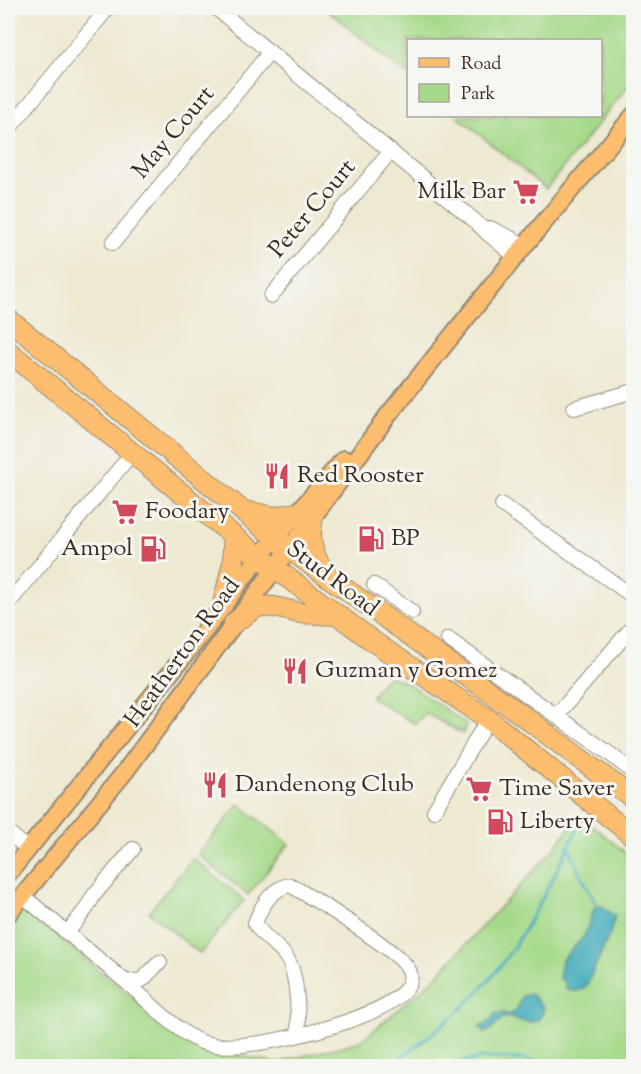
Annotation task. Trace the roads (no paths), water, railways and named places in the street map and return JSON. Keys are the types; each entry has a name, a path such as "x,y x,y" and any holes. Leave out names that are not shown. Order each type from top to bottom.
{"highway":[{"name":"Stud Road","path":"8,320 282,544 325,574 387,606 633,799"},
{"name":"Stud Road","path":"8,351 233,537 336,615 488,719 633,837"},
{"path":"241,510 275,516 305,515 310,543 325,574"},
{"path":"223,604 233,562 233,537"},
{"path":"234,623 258,606 300,613 336,615"}],"main road":[{"name":"Heatherton Road","path":"8,874 206,629 223,604 267,562 305,515 352,449 389,414 633,115"},
{"name":"Heatherton Road","path":"8,915 124,773 234,623 267,562"},
{"path":"28,849 48,865"},
{"path":"8,883 23,896"}],"street":[{"path":"8,130 108,8"},
{"path":"216,8 474,220 486,233 520,251"},
{"name":"May Court","path":"113,243 270,52"},
{"name":"Peter Court","path":"271,296 391,151"},
{"path":"574,408 633,391"},
{"path":"8,604 133,452"},
{"path":"502,505 633,597"},
{"path":"374,585 387,606 412,612"},
{"path":"556,716 633,625"},
{"path":"448,639 610,754 633,773"},
{"path":"434,812 488,719"},
{"path":"8,832 28,849"},
{"path":"67,933 94,895 133,849"},
{"path":"23,896 189,1036 204,1043 252,1044 299,1035 375,1012 398,997 407,988 410,978 408,969 392,952 290,885 281,886 269,898 260,910 255,923 260,933 279,947 288,960 294,981 299,1035"},
{"path":"126,982 142,980 160,962"}],"water":[{"path":"595,906 602,906 615,916 611,931 587,985 580,990 569,990 559,978 562,960 584,936"},
{"path":"531,994 544,1008 536,1021 525,1022 507,1017 484,1033 483,1029 479,1028 490,1021 495,1014 502,1012 509,1015 517,1009 522,996"}],"waterway":[{"path":"388,1066 422,1042 471,1000 499,968 540,902 583,817"},
{"path":"569,846 597,906"},
{"path":"440,1066 483,1058 524,1059 561,1066"}],"place":[{"name":"Milk Bar","path":"526,192"},
{"name":"Red Rooster","path":"277,476"},
{"name":"Foodary","path":"125,512"},
{"name":"BP","path":"371,539"},
{"name":"Ampol","path":"153,549"},
{"name":"Guzman y Gomez","path":"295,671"},
{"name":"Dandenong Club","path":"215,785"},
{"name":"Time Saver","path":"479,789"},
{"name":"Liberty","path":"500,822"}]}
